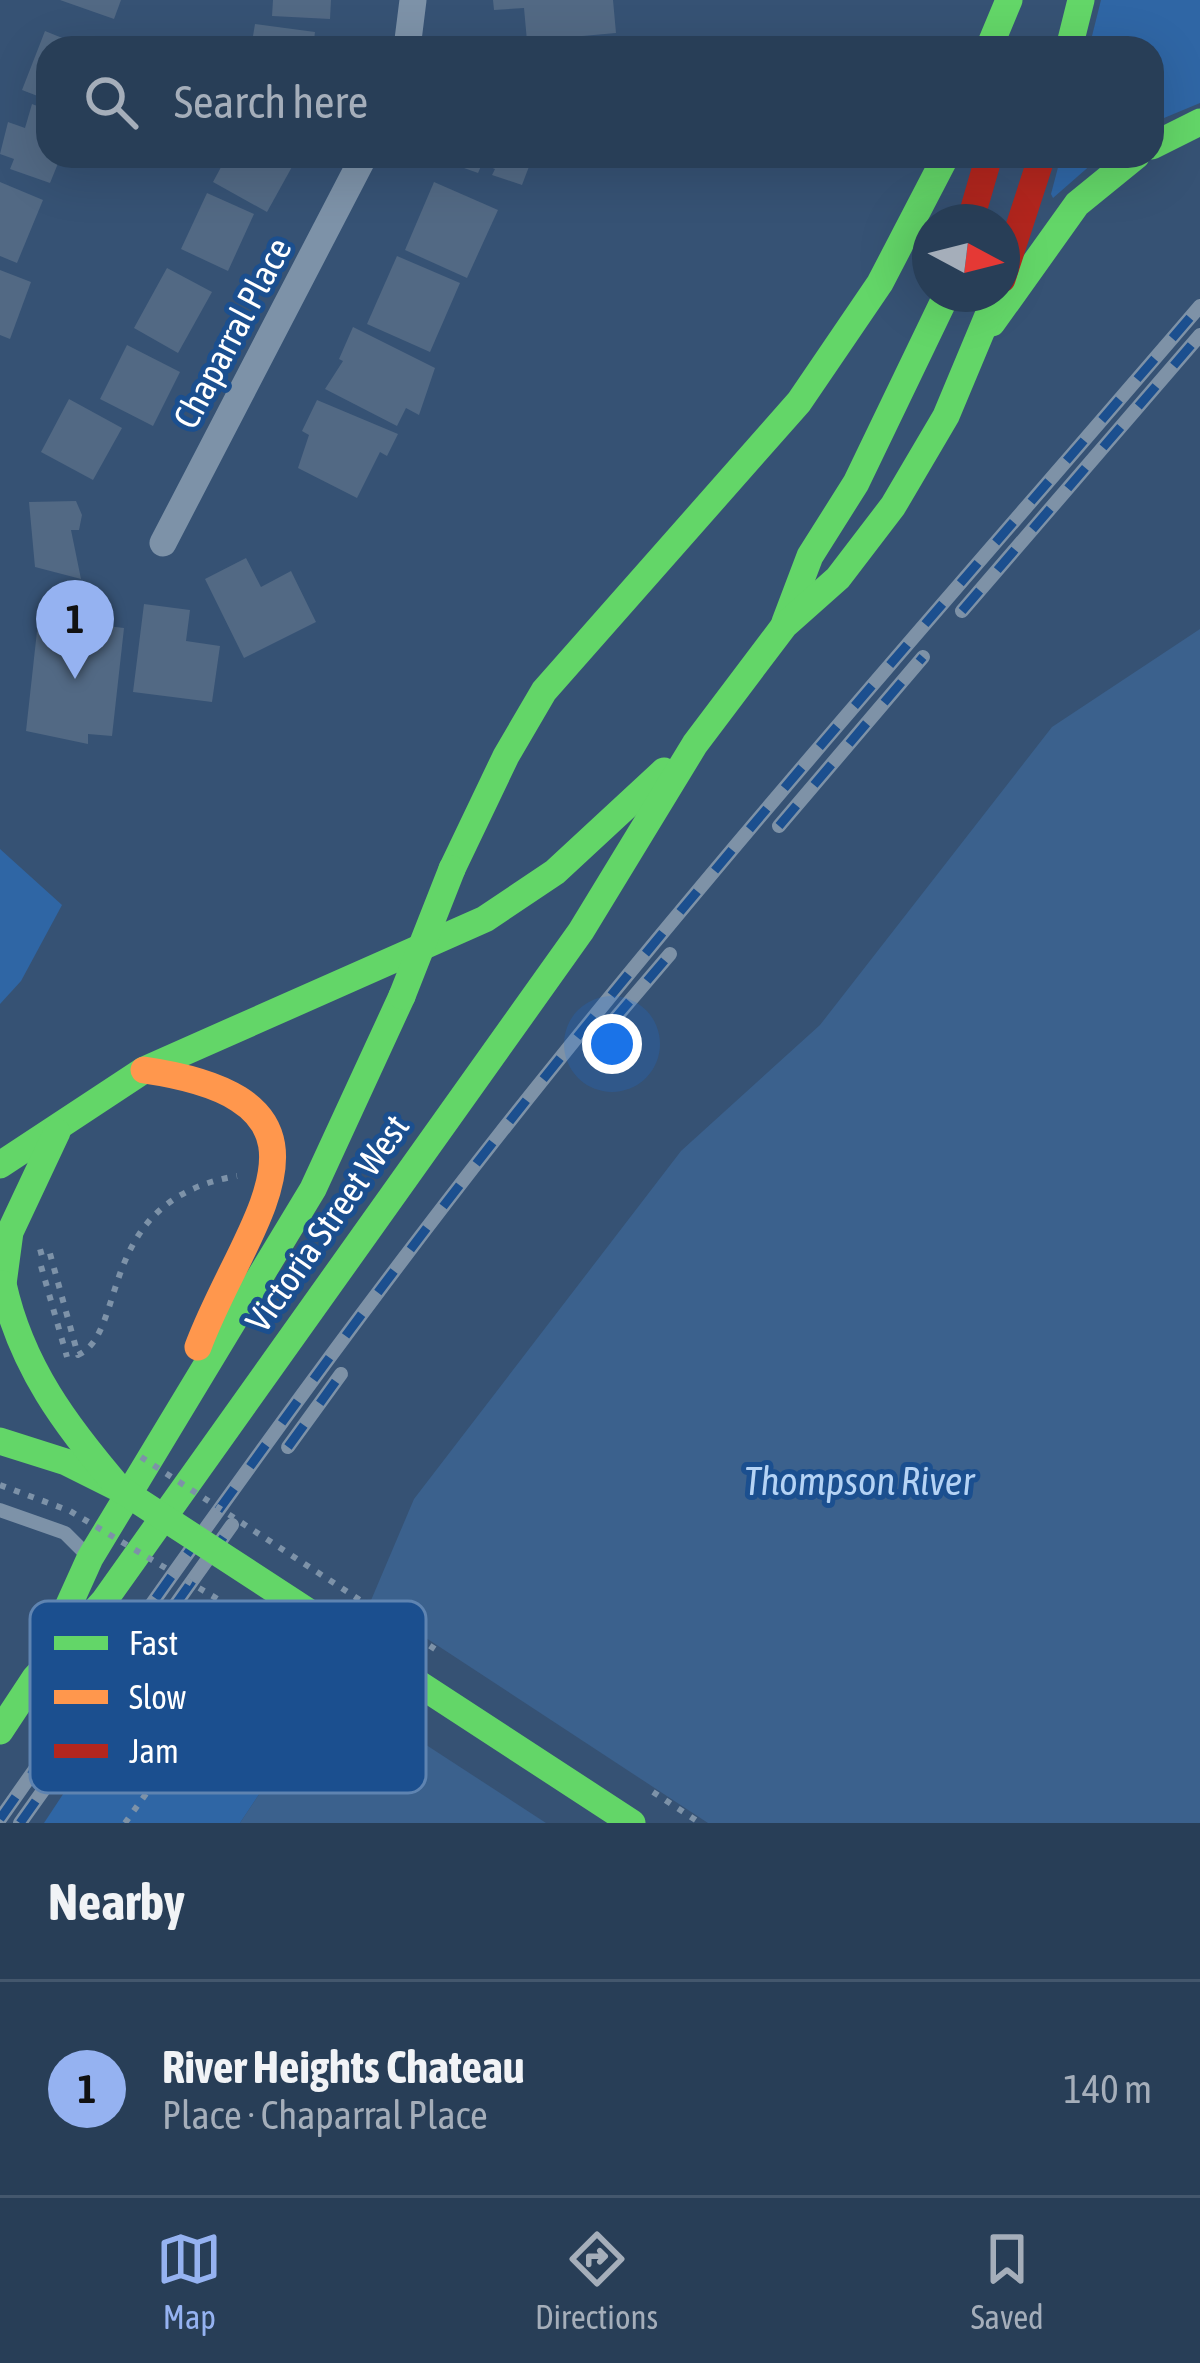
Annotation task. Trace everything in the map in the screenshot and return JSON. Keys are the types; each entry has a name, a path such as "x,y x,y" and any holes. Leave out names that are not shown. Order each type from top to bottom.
{"main road":[{"path":"994,36 1009,0"},
{"path":"1019,36 1026,0"},
{"path":"1072,36 1081,0"},
{"path":"1164,140 1200,122"},
{"path":"70,1601 90,1558 313,1189 402,996 452,869 496,775 544,691 741,472 832,356 892,263 940,168"},
{"path":"975,204 986,168"},
{"path":"1020,224 1038,168"},
{"path":"982,337 1077,204 1121,168"},
{"name":"Victoria Street West","path":"784,626 810,556 856,483 938,312"},
{"name":"Victoria Street West","path":"104,1601 392,1190 581,931 695,744 784,626 838,578 893,506 946,416 991,312"},
{"name":"Victoria Street West","path":"0,1166 144,1070 485,919 555,872 695,744"},
{"path":"144,1070 196,1076 232,1090 258,1118 269,1140 273,1169 268,1199 212,1304 178,1412"},
{"path":"58,1130 10,1232 3,1284 10,1324 26,1366 75,1437 120,1489"},
{"path":"0,1442 66,1462 120,1489 292,1601"},
{"name":"Victoria Street West","path":"0,1731 30,1686"},
{"path":"426,1689 632,1823"}],"street":[{"path":"408,36 413,0"},
{"name":"Chaparral Place","path":"163,543 358,168"}],"lane":[{"path":"0,1510 65,1533 90,1558 104,1601"}],"path":[{"path":"68,1361 38,1253 49,1250 78,1355 94,1344 125,1251 145,1225 201,1186 273,1169"},
{"path":"131,1450 361,1601"},
{"path":"0,1485 95,1525 220,1601"},
{"path":"426,1644 445,1656"},
{"path":"641,1784 700,1823"},
{"path":"125,1823 147,1793"}],"shaded area":[{"path":"1101,0 1200,0 1200,103 1164,118 1164,36 1092,36"},
{"path":"1058,168 1087,168 1053,198"},
{"path":"0,849 62,905 21,981 0,1004"},
{"path":"64,1793 260,1793 240,1823 44,1823"}],"water":[{"name":"Thompson River","path":"1200,629 1200,1823 240,1823 260,1793 426,1793 426,1601 371,1601 414,1499 681,1151 820,1025 1052,727"}],"pier":[{"path":"426,1638 708,1823 546,1823 426,1745"}],"building":[{"path":"60,0 121,0 114,19"},
{"path":"273,0 331,0 330,19 272,16"},
{"path":"493,0 613,0 616,33 527,36 524,8 494,10"},
{"path":"255,24 315,32 314,36 253,36"},
{"path":"36,54 36,95 22,90"},
{"path":"32,104 36,106 36,168 56,168 50,183 10,169 14,159 0,154 8,122 25,128"},
{"path":"221,168 291,168 267,212 213,182"},
{"path":"528,168 522,185 492,175 495,169"},
{"path":"0,182 43,200 17,263 0,256"},
{"path":"434,182 498,210 467,278 405,250"},
{"path":"207,193 254,214 228,271 181,249"},
{"path":"397,256 460,283 430,352 367,324"},
{"path":"167,268 212,292 178,353 134,328"},
{"path":"0,270 31,282 10,339 0,335"},
{"path":"353,327 435,368 419,415 406,408 397,426 325,389 343,361 339,359"},
{"path":"127,345 180,372 153,426 100,399"},
{"path":"69,399 122,428 93,480 41,452"},
{"path":"317,400 398,434 387,456 380,452 357,498 298,468 309,435 302,431"},
{"path":"76,501 82,515 79,530 71,530 81,579 35,567 29,502"},
{"path":"246,558 261,587 291,571 316,622 244,658 205,579"},
{"path":"144,604 190,610 186,641 220,646 212,702 133,692"},
{"path":"71,611 99,614 99,625 124,628 112,736 88,734 88,744 26,731 39,613 71,616"}],"railway":[{"path":"154,1601 433,1219 583,1030 756,821 1200,306"},
{"path":"962,611 1200,335"},
{"path":"779,826 923,657"},
{"path":"612,1022 670,954"},
{"path":"288,1447 341,1374"},
{"path":"178,1601 232,1525"},
{"path":"0,1819 30,1777"},
{"path":"20,1823 41,1793"}],"traffic: fast":[{"path":"994,36 1009,0"},
{"path":"1072,36 1081,0"},
{"path":"1164,140 1200,122"},
{"path":"452,869 506,756 544,691 799,402 880,283 940,168"},
{"path":"992,323 1077,204 1121,168"},
{"path":"785,622 810,556 856,483 938,312"},
{"path":"104,1601 581,931 695,744 784,626 838,578 893,506 946,416 989,312"},
{"path":"0,1165 144,1070 485,919 555,872 664,771"},
{"path":"402,996 452,869"},
{"path":"71,1601 90,1558 313,1189 402,996"},
{"path":"3,1284 10,1232 57,1132"},
{"path":"3,1284 21,1342 48,1394 120,1489 292,1601"},
{"path":"0,1441 66,1462 120,1489"},
{"path":"0,1731 30,1686"},
{"path":"426,1689 632,1823"}],"traffic: slow":[{"path":"144,1070 212,1086 252,1109 270,1139 271,1174 259,1213 198,1347"}],"traffic: jam":[{"path":"975,204 986,168"},
{"path":"1020,224 1038,168"}],"place":[{"name":"River Heights Chateau","path":"75,679"}]}
